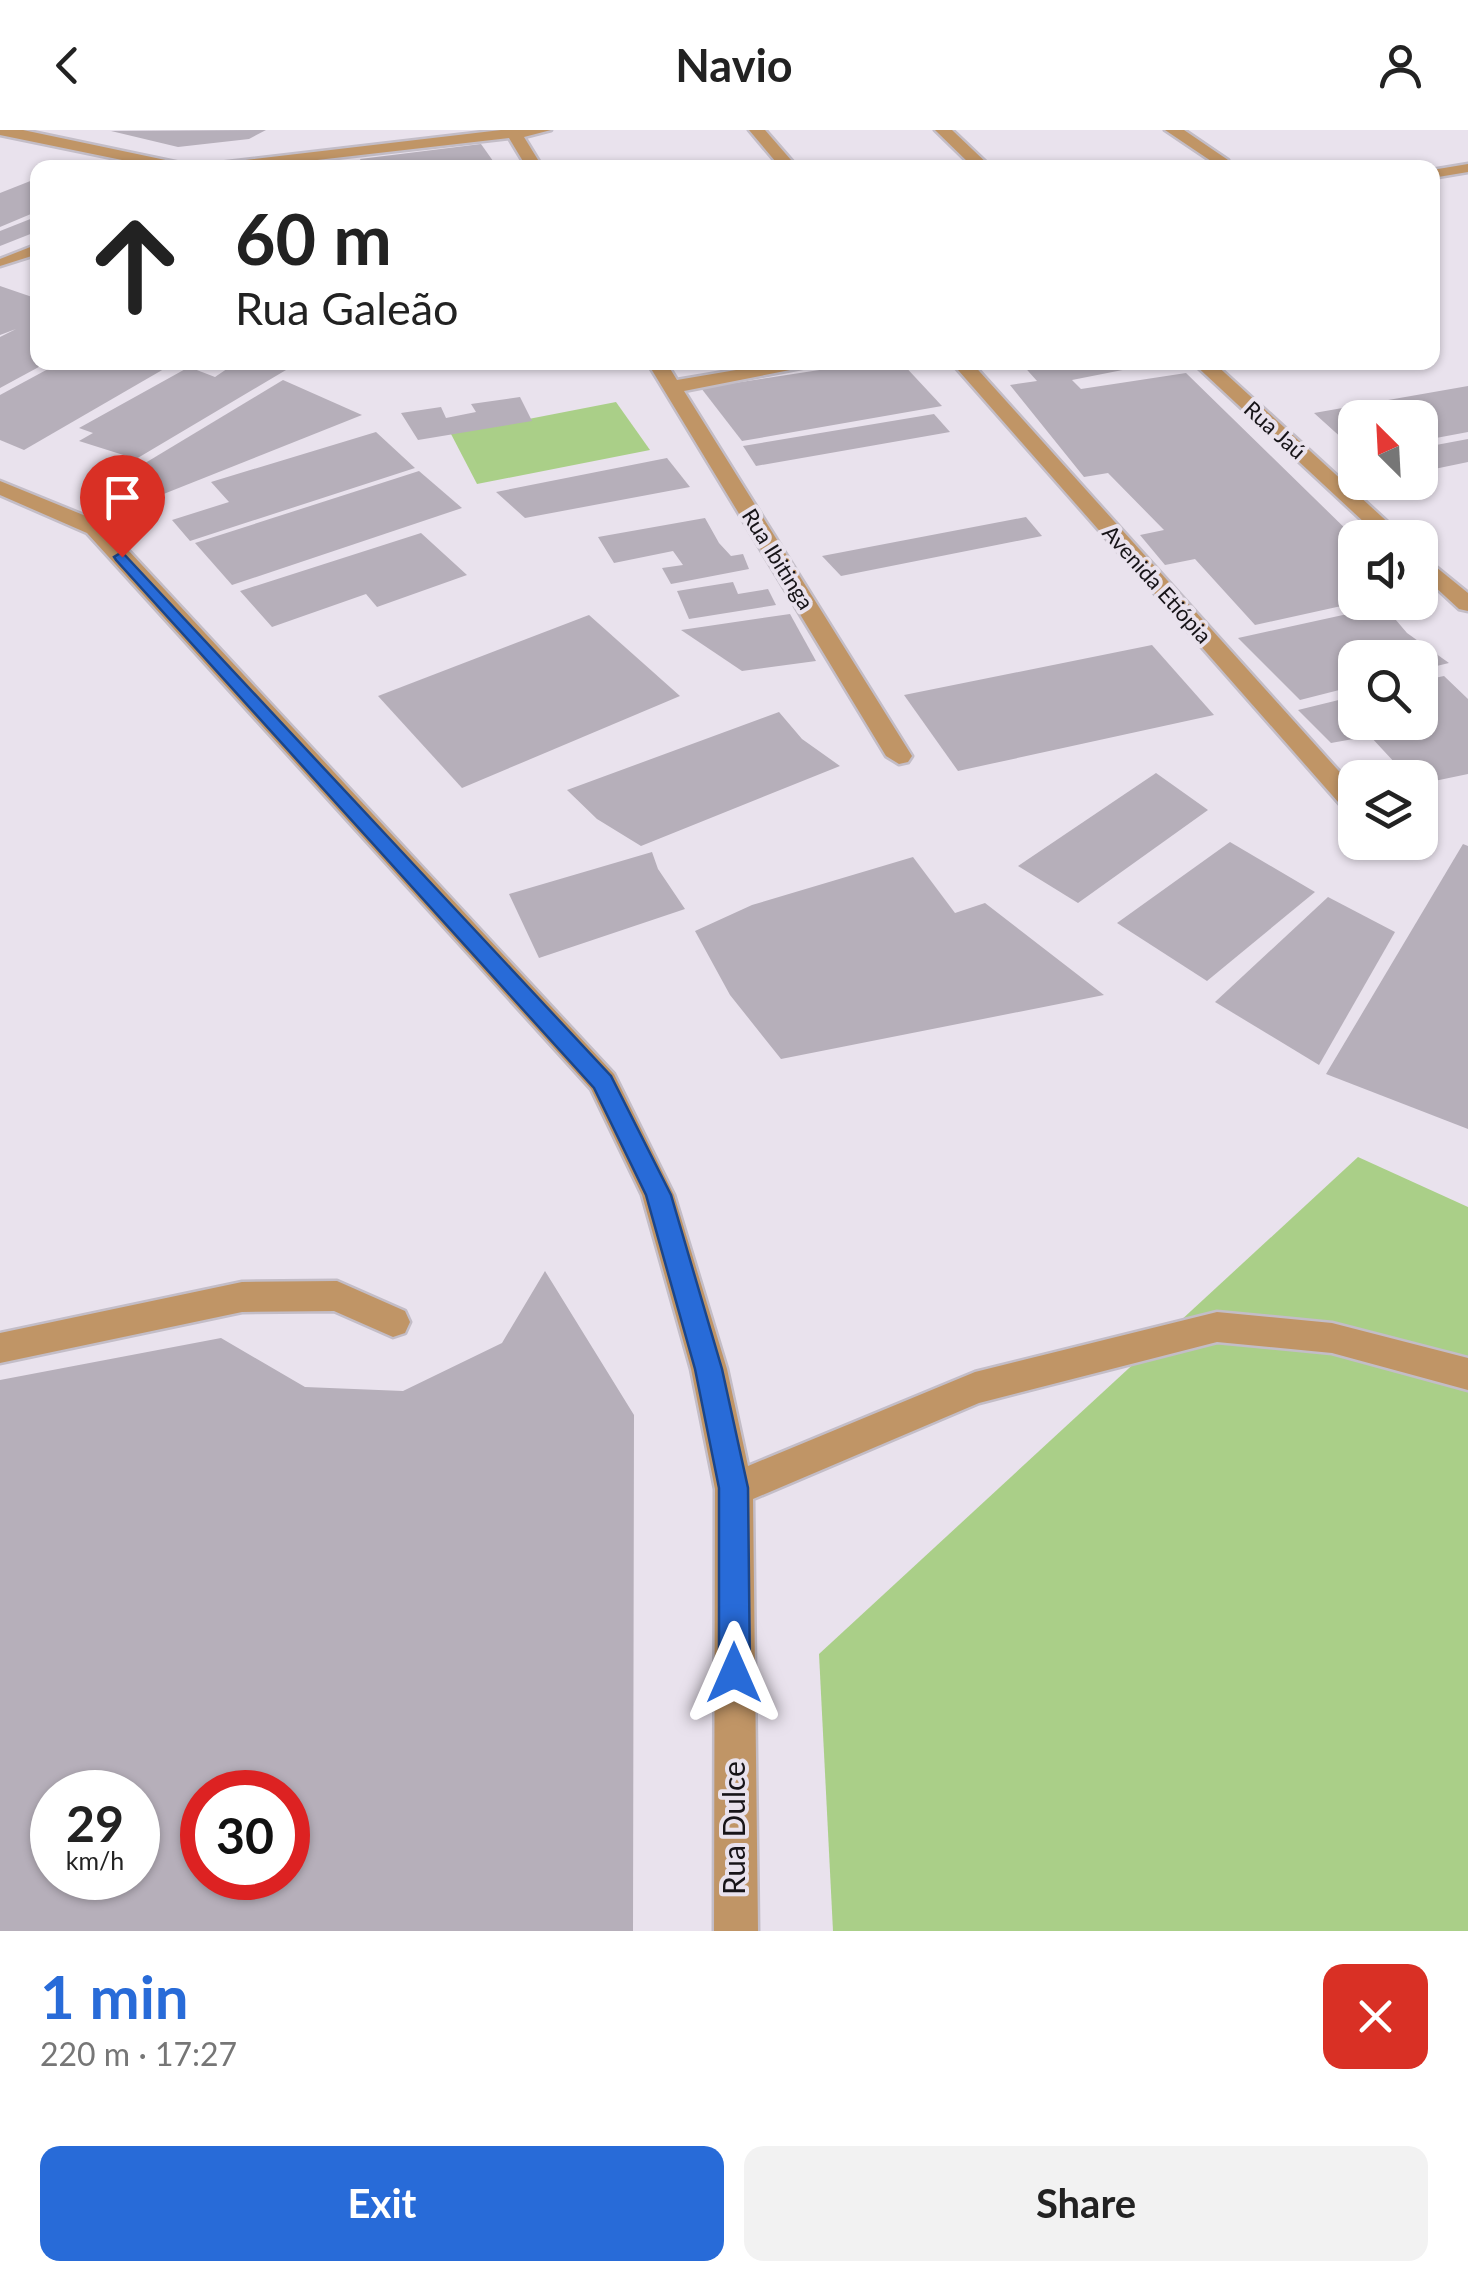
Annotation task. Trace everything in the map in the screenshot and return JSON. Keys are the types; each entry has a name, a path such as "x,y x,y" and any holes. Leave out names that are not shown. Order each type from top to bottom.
{"street":[{"path":"0,130 148,160"},
{"path":"270,160 542,130"},
{"path":"758,130 783,160"},
{"path":"943,130 975,160"},
{"path":"1173,130 1220,160"},
{"path":"513,132 530,160"},
{"name":"Rua Ibitinga","path":"661,370 899,756"},
{"path":"672,387 774,370"},
{"name":"Avenida Etiópia","path":"967,370 1338,786"},
{"name":"Rua Jaú","path":"1210,370 1374,520"},
{"name":"Rua Dulce","path":"0,487 95,528 602,1082 658,1195 709,1369 734,1488 736,1931"},
{"path":"1438,578 1466,604"},
{"path":"0,1348 242,1296 337,1296 393,1322"},
{"path":"734,1488 975,1388 1217,1327 1332,1338 1468,1374"}],"lane":[{"path":"1440,173 1468,168"},
{"path":"4,263 30,252"}],"green space":[{"path":"616,402 650,450 477,484 451,434"},
{"path":"1358,1157 1468,1207 1468,1931 833,1931 819,1654"}],"building":[{"path":"266,130 249,139 178,147 111,131"},
{"path":"481,144 492,160 360,160"},
{"path":"30,181 30,214 0,227 0,193"},
{"path":"30,219 30,234 0,246 0,231"},
{"path":"0,286 30,296 30,370 33,370 0,388 0,337 16,329 0,335"},
{"path":"46,370 162,370 24,450 0,440 0,395"},
{"path":"184,370 215,377 225,370 286,370 136,459 79,441 93,433 79,428"},
{"path":"819,370 908,370 942,406 742,441 701,388"},
{"path":"1027,370 1123,370 1072,380 1081,389 1186,373 1338,521 1338,607 1255,625 1195,559 1165,565 1140,535 1164,530 1108,473 1084,477 1010,385 1037,381"},
{"path":"283,380 362,415 151,499 107,486"},
{"path":"1468,386 1468,432 1438,438 1438,400 1388,400"},
{"path":"520,397 532,421 418,440 401,413 441,407 446,418 476,412 471,404"},
{"path":"1338,409 1338,435 1314,413"},
{"path":"934,414 950,432 756,466 743,446"},
{"path":"376,432 415,468 190,541 172,520 229,502 211,482"},
{"path":"1468,439 1468,462 1438,468 1438,445"},
{"path":"667,458 690,487 525,518 496,492"},
{"path":"419,471 462,508 232,585 195,543"},
{"path":"1026,517 1042,536 841,576 822,556"},
{"path":"705,518 719,543 731,556 743,554 749,569 671,584 662,568 683,565 673,551 614,563 598,537"},
{"path":"421,533 467,575 377,607 366,594 272,627 240,591"},
{"path":"733,582 738,594 768,589 776,605 689,619 677,591"},
{"path":"790,614 816,661 742,671 681,630"},
{"path":"589,615 680,696 462,788 378,696"},
{"path":"1338,616 1338,620 1396,620 1417,640 1338,640 1338,690 1300,700 1238,638"},
{"path":"1152,645 1214,715 958,771 904,695"},
{"path":"1444,676 1468,699 1468,774 1438,780 1438,760 1392,760 1374,740 1438,740 1438,677"},
{"path":"1338,700 1338,740 1348,740 1331,743 1298,710"},
{"path":"779,712 802,739 840,766 641,846 597,819 567,790"},
{"path":"1156,773 1208,810 1078,903 1018,866"},
{"path":"1230,842 1315,892 1207,981 1117,923"},
{"path":"1463,844 1468,846 1468,1129 1326,1074"},
{"path":"652,852 658,869 685,909 539,958 509,894"},
{"path":"913,857 955,913 985,903 1104,995 781,1059 730,995 695,931 752,905"},
{"path":"1328,897 1395,932 1319,1065 1215,1002"},
{"path":"545,1271 634,1415 633,1931 0,1931 0,1380 221,1338 305,1387 403,1391 502,1343"}],"route":[{"path":"122,557 602,1082 658,1195 709,1369 734,1488 734,1673"}]}
